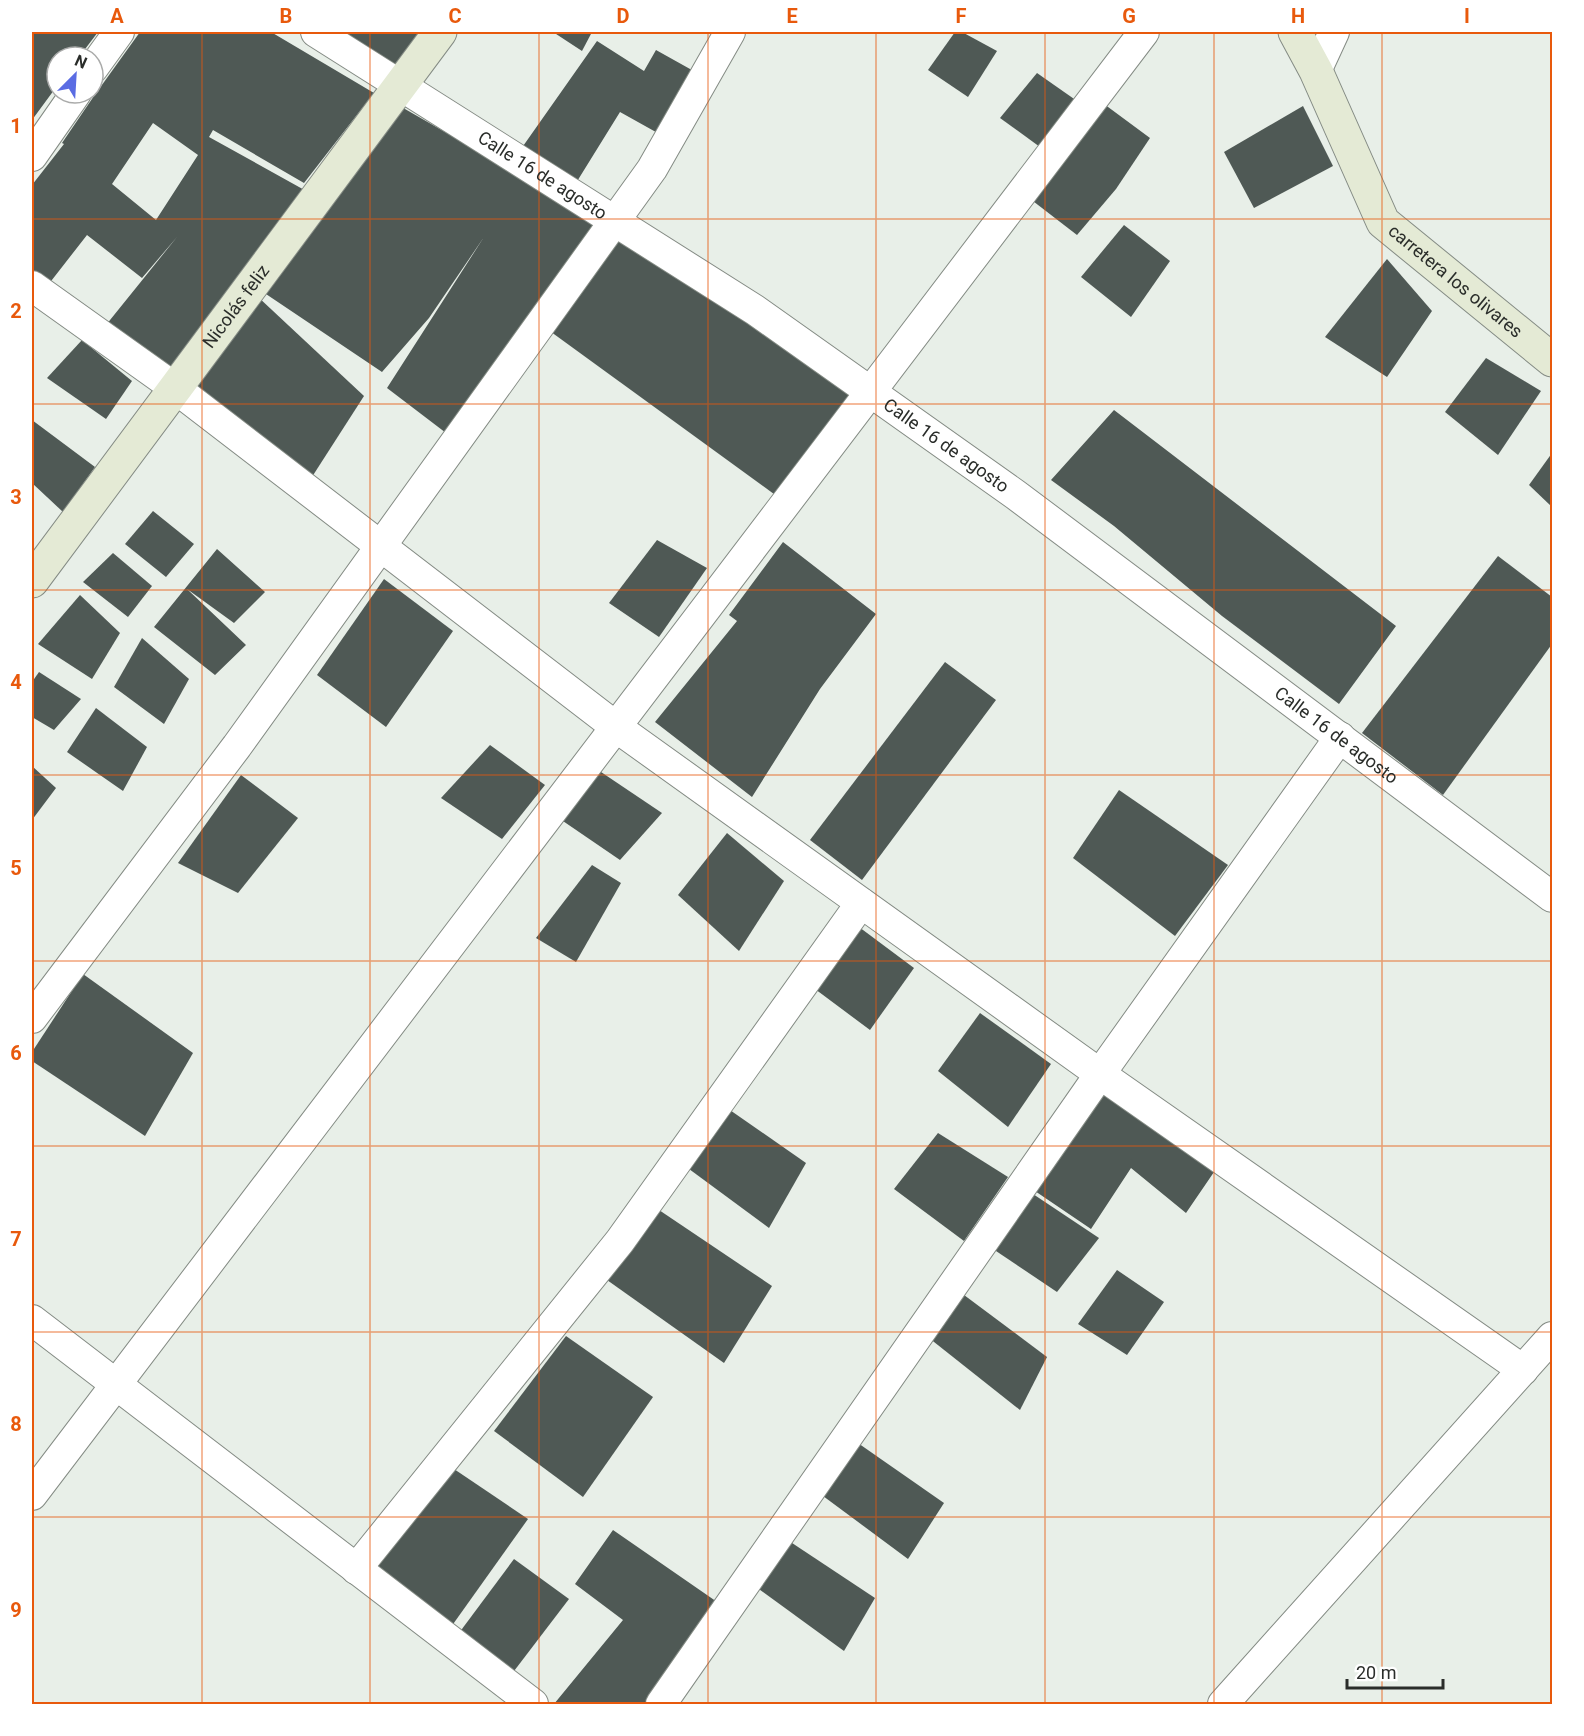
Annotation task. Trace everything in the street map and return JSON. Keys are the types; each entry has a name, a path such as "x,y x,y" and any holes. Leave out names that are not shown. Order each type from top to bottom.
{"main road":[{"name":"Nicolás feliz","path":"32,581 440,32"},
{"name":"carretera los olivares","path":"1295,32 1316,71 1383,222 1552,360"}],"street":[{"path":"105,51 119,32"},
{"name":"Calle 16 de agosto","path":"315,32 755,310 1016,495 1552,897"},
{"path":"32,1018 237,746 652,169 730,32"},
{"path":"32,1495 1143,32"},
{"path":"1316,71 1334,32"},
{"path":"32,156 68,105"},
{"path":"32,286 175,388 616,727 1100,1074 1523,1370"},
{"path":"661,1704 1100,1074 1340,737"},
{"path":"356,1569 620,1241 861,903"},
{"path":"32,1320 533,1704"},
{"path":"1223,1704 1552,1338"}],"building":[{"path":"32,32 98,32 88,45 45,45 45,102 32,120"},
{"path":"140,32 271,32 374,93 304,183 213,130 209,137 308,192 172,378 106,325 177,237 142,278 87,235 48,285 32,272 32,185 64,144 62,143 88,105 105,105 105,81","holes":["153,123 198,155 156,220 112,184"]},
{"path":"340,32 425,32 397,70"},
{"path":"553,32 592,32 582,51"},
{"path":"955,32 962,32 997,51 968,97 928,70"},
{"path":"597,41 644,71 656,50 699,74 663,136 620,112 576,183 521,149"},
{"path":"1037,73 1077,101 1040,147 1000,118"},
{"path":"1104,104 1150,138 1116,189 1077,235 1029,198"},
{"path":"398,105 604,223 450,436 387,388 484,237 429,318 382,372 260,290"},
{"path":"1303,106 1333,166 1254,208 1224,152"},
{"path":"1124,225 1170,261 1131,317 1081,277"},
{"path":"614,233 857,394 778,497 547,329"},
{"path":"1387,259 1432,311 1387,377 1325,337"},
{"path":"257,296 364,396 310,480 189,387"},
{"path":"82,340 132,381 106,419 47,378"},
{"path":"1486,358 1541,391 1498,455 1445,412"},
{"path":"1114,410 1396,626 1339,704 1222,616 1114,526 1051,480"},
{"path":"32,420 95,467 63,512 32,483"},
{"path":"1552,453 1552,507 1529,485"},
{"path":"153,511 194,544 166,577 125,544"},
{"path":"657,540 707,568 659,637 609,603"},
{"path":"783,542 876,614 820,689 752,797 655,722 737,621 729,615"},
{"path":"217,549 265,592 234,623 187,589 246,645 215,675 154,627"},
{"path":"113,553 152,586 128,617 83,582"},
{"path":"1498,556 1552,597 1552,644 1443,795 1362,733"},
{"path":"384,579 453,631 386,727 317,675"},
{"path":"80,595 120,633 92,679 38,644"},
{"path":"142,638 189,679 164,724 114,687"},
{"path":"945,662 996,700 862,880 810,840"},
{"path":"39,672 81,699 54,730 32,717 32,682"},
{"path":"96,708 147,747 123,791 67,752"},
{"path":"490,745 545,785 502,839 441,798"},
{"path":"32,766 56,788 32,820"},
{"path":"601,772 662,813 620,860 560,819"},
{"path":"241,775 298,818 238,893 178,863"},
{"path":"1119,790 1228,865 1175,936 1073,858"},
{"path":"727,833 784,881 739,951 678,895"},
{"path":"592,865 621,883 576,962 536,938"},
{"path":"859,927 914,968 870,1030 815,989"},
{"path":"83,974 193,1053 145,1136 32,1061 32,1052"},
{"path":"980,1013 1051,1064 1008,1127 938,1071"},
{"path":"1101,1085 1214,1172 1186,1213 1131,1168 1091,1229 1032,1189"},
{"path":"727,1108 806,1163 769,1228 685,1166"},
{"path":"938,1133 1008,1177 964,1241 894,1189"},
{"path":"1033,1194 1099,1238 1057,1292 993,1249"},
{"path":"659,1210 772,1286 724,1363 607,1280"},
{"path":"1117,1270 1164,1302 1127,1355 1078,1324"},
{"path":"960,1292 1047,1357 1020,1410 929,1338"},
{"path":"566,1336 653,1397 583,1497 494,1431"},
{"path":"855,1441 944,1503 908,1559 819,1493"},
{"path":"454,1469 528,1519 451,1627 373,1567"},
{"path":"613,1530 720,1604 651,1704 554,1704 623,1620 575,1584"},
{"path":"786,1539 875,1598 844,1651 756,1587"},
{"path":"514,1559 569,1599 511,1675 459,1633"}]}
